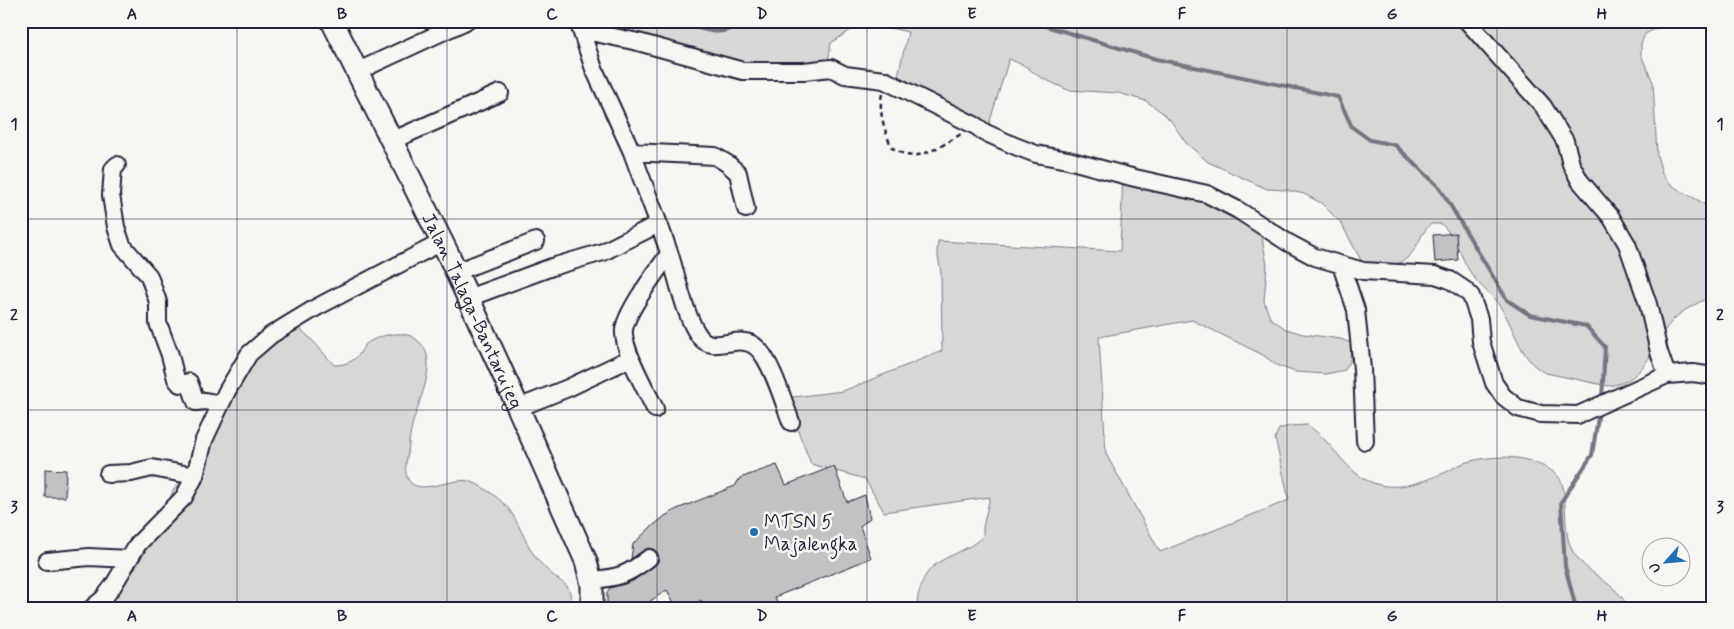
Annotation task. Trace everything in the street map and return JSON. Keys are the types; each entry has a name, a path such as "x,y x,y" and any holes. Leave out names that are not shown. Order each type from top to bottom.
{"main road":[{"name":"Jalan Talaga-Bantarujeg","path":"332,21 442,242 518,408 586,562 591,580 592,608"}],"street":[{"path":"356,72 466,21"},
{"path":"1467,21 1543,106 1565,141 1571,164 1580,182 1611,217 1630,252 1648,304 1659,352 1667,375"},
{"path":"579,26 743,71 831,68 845,75 884,80 976,126 984,132 1036,154 1207,194 1238,210 1287,242 1308,253 1341,265 1370,272 1436,275 1457,284 1470,296 1479,319 1482,342 1494,383 1503,396 1518,408 1541,414 1578,415 1667,375 1693,374 1713,376"},
{"path":"579,26 594,69 632,152 693,326 701,339 713,344 741,340 756,346 766,359 791,422"},
{"path":"391,142 500,94"},
{"path":"632,152 715,156 738,173 746,208"},
{"path":"116,165 113,169 111,195 116,227 122,245 149,276 158,302 158,323 170,355 176,379 180,384 189,382 196,402 205,401 220,404"},
{"path":"468,298 552,267 603,252 658,224"},
{"path":"456,272 536,241"},
{"path":"92,608 103,599 138,544 184,497 195,476 204,440 220,404 249,354 271,335 317,307 442,242"},
{"path":"655,409 625,344 624,330 630,312 669,254"},
{"path":"1341,265 1356,310 1362,368 1365,441"},
{"path":"518,408 568,388 631,358"},
{"path":"108,474 131,474 152,468 195,476"},
{"path":"47,560 89,557 129,559"},
{"path":"591,580 629,573 649,558"}],"path":[{"path":"884,80 880,101 886,133 892,148 907,155 920,155 942,146 976,126"}],"shaded area":[{"path":"630,21 1671,21 1645,34 1641,44 1641,55 1653,82 1657,155 1662,173 1667,181 1676,188 1703,203 1713,218 1713,295 1676,317 1660,337 1642,368 1622,383 1608,386 1546,373 1537,368 1524,353 1501,308 1472,275 1454,240 1441,224 1431,224 1405,260 1386,266 1363,264 1341,223 1321,203 1304,194 1286,190 1267,189 1208,162 1186,143 1163,113 1146,101 1118,93 1068,90 1040,77 1025,66 1009,59 989,124 898,76 908,32 863,22 831,43 827,70 757,67 641,39 634,32"},
{"path":"1123,173 1242,210 1262,238 1267,265 1264,301 1270,318 1286,329 1303,334 1341,339 1351,343 1350,362 1345,370 1326,374 1295,372 1276,365 1263,355 1192,320 1099,337 1106,454 1160,552 1289,500 1275,438 1279,429 1289,426 1308,425 1361,477 1385,486 1403,486 1421,482 1464,463 1498,457 1519,458 1539,464 1552,471 1561,481 1564,490 1567,532 1573,552 1579,560 1617,592 1628,608 919,608 917,601 919,592 924,578 930,569 946,558 965,549 983,536 983,527 990,497 884,512 865,479 811,464 785,398 843,391 942,351 941,273 937,251 938,241 1120,251"},
{"path":"293,322 334,365 352,361 366,344 377,338 391,334 404,334 416,339 424,348 428,358 428,370 410,436 406,468 408,479 416,486 423,487 457,481 472,482 504,503 517,521 532,552 544,567 567,586 573,608 99,608 133,571 153,539 173,491 257,345"}],"building":[{"path":"1456,233 1458,260 1435,262 1433,235"},
{"name":"MTSN 5 Majalengka","path":"777,465 786,485 834,466 847,502 865,495 870,518 860,526 871,558 775,597 779,608 708,608 701,600 688,608 677,608 667,590 640,608 607,608 607,592 610,588 633,581 658,562 657,552 648,548 631,559 633,544 650,528 677,509 735,486 740,478"},
{"path":"45,469 66,470 65,497 45,497"}],"waterway":[{"path":"687,21 701,29 713,31 724,31 739,21"},
{"path":"948,21 961,25 1003,21"},
{"path":"1029,21 1156,59 1338,97 1352,127 1370,140 1395,145 1440,188 1507,300 1530,315 1586,326 1605,347 1602,399"},
{"path":"1576,608 1565,566 1561,502 1592,455 1599,411"}],"place":[{"name":"MTSN 5 Majalengka","path":"754,532"}]}
